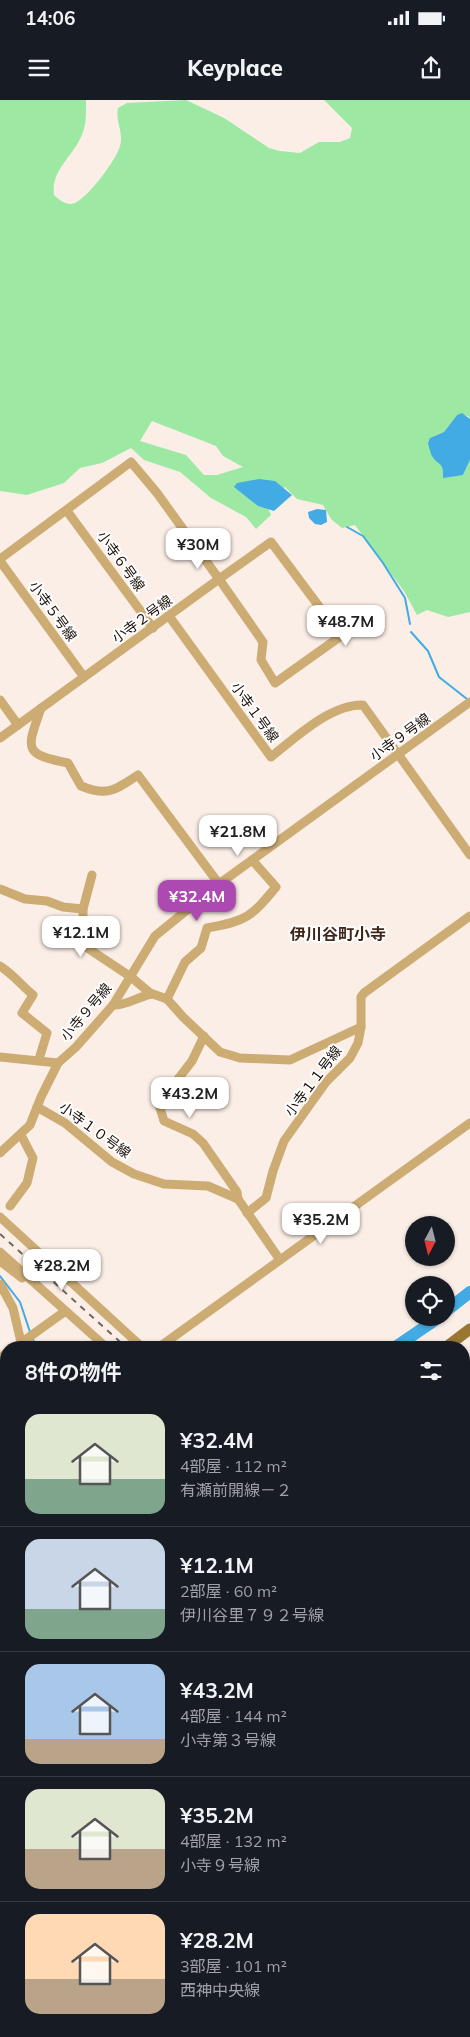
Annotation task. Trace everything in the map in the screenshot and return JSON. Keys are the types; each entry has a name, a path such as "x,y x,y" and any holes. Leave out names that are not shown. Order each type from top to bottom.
{"main road":[{"path":"454,1341 470,1329"}],"street":[{"path":"0,560 131,462 157,493 219,579"},
{"name":"小寺６号線","path":"67,511 153,628"},
{"name":"小寺２号線","path":"0,738 153,628 219,579 271,542 341,636 275,683 261,660 263,642 219,579"},
{"name":"小寺５号線","path":"0,560 84,677"},
{"name":"小寺１号線","path":"169,616 271,757 309,726 350,705 363,705 470,855"},
{"path":"0,700 18,725"},
{"name":"小寺９号線","path":"0,1153 22,1135 30,1125 58,1063 76,1047 113,1005 155,936 219,884 469,705"},
{"path":"41,708 31,746 34,753 44,758 68,762 81,786 98,793 114,791 138,775 219,884"},
{"path":"167,998 185,962 201,948 207,928 237,923 252,915 276,887 253,861"},
{"path":"92,874 83,909 84,945 131,977 152,994"},
{"path":"0,889 25,899 47,901 63,907 83,909"},
{"name":"小寺１１号線","path":"247,1213 266,1198 284,1141 326,1082 350,1058 358,1043 362,1027 361,997 364,993 470,916"},
{"path":"0,966 14,975 17,982 32,995 22,1013 47,1033 39,1059"},
{"path":"113,1005 119,1006 139,996 152,994 167,998 183,1017 220,1052 240,1058 290,1060 362,1027"},
{"path":"204,1036 192,1061 161,1101 160,1108 164,1121 193,1134 203,1142 237,1192 238,1199 247,1213 280,1260"},
{"path":"0,1057 39,1059 58,1063"},
{"name":"小寺１０号線","path":"37,1107 65,1123 112,1162 134,1174 164,1184 208,1186 238,1199"},
{"path":"168,1341 470,1123"},
{"path":"10,1206 27,1184 33,1158 22,1135"},
{"path":"0,1216 135,1341"},
{"path":"0,1223 131,1341"},
{"path":"0,1252 98,1341"},
{"path":"0,1261 98,1341"},
{"path":"0,1284 3,1298 13,1308 20,1341"},
{"path":"24,1341 64,1312"}],"green space":[{"path":"0,100 86,100 84,129 76,146 55,179 54,195 59,200 71,204 84,197 107,170 118,152 121,141 117,113 118,108 127,103 186,100 224,118 269,148 300,153 319,142 340,142 350,138 352,128 324,100 470,100 470,419 468,416 457,415 444,432 430,438 433,457 444,468 463,475 470,460 470,612 448,617 427,610 417,615 404,591 355,525 342,528 331,519 323,505 297,499 285,487 258,506 268,508 271,515 256,529 246,517 211,498 180,472 144,460 131,448 102,463 80,468 64,483 27,495 0,491","holes":["152,421 216,446 223,456 243,467 217,475 204,475 186,455 140,441"]}],"water":[{"path":"462,413 470,419 470,460 463,475 443,478 442,466 432,456 428,443 430,438 444,432 457,415"},
{"path":"259,479 275,481 292,495 274,511 258,506 234,487 237,483"},
{"path":"317,509 326,510 327,522 321,525 315,524 309,518 308,512"}],"waterway":[{"path":"347,527 363,536 383,563 405,598 410,624"},
{"path":"411,632 428,651 439,677 467,699"},
{"path":"0,1276 20,1302 30,1332"},
{"path":"455,1304 470,1292"},
{"path":"404,1341 426,1326"}],"railway":[{"path":"0,1234 119,1341"}],"district":[{"name":"伊川谷町小寺","path":"338,934"}]}
